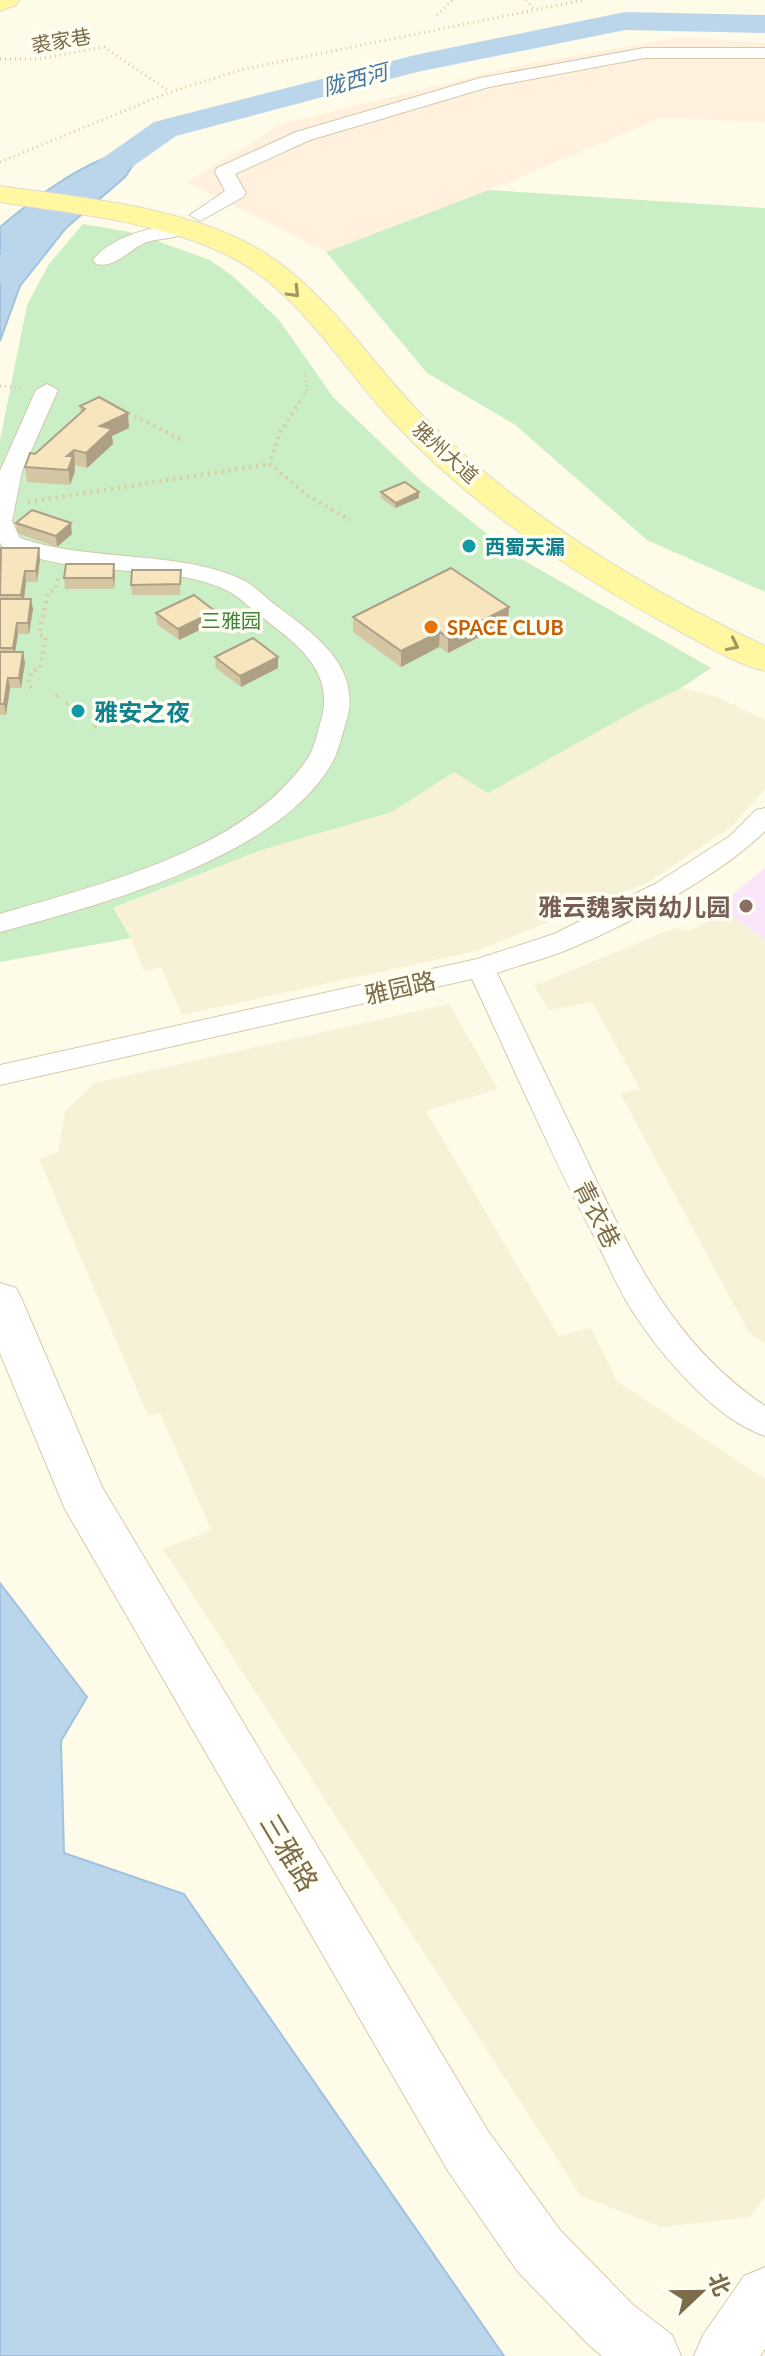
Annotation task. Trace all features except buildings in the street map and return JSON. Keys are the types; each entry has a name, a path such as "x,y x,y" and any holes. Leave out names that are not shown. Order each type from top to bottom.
{"main road":[{"path":"0,4 7,0"},
{"path":"0,179 173,216"},
{"path":"0,194 173,216"},
{"name":"雅州大道","path":"173,216 243,230 303,264 439,422 550,515 676,594 765,634"},
{"name":"雅州大道","path":"173,216 243,251 289,285 417,428 529,524 658,606 765,660"}],"street":[{"path":"103,260 143,236 166,234 173,216 236,193 224,172 303,136 471,86 644,53 765,53"},
{"path":"0,923 116,886 226,844 266,820 302,787 322,758 335,723 338,697 336,682 318,648 236,586 193,573 36,554 11,542 1,521 11,471 47,390"},
{"name":"雅园路","path":"0,1075 481,968 564,941 664,890 739,842 765,816"},
{"name":"青衣巷","path":"481,968 591,1202 647,1308 681,1353 730,1399 765,1423"},
{"name":"三雅路","path":"0,1300 95,1520 468,2151 539,2251 611,2325 651,2356"},
{"path":"724,2356 765,2297"}],"path":[{"path":"437,15 452,0"},
{"path":"526,0 534,9"},
{"path":"0,162 170,92 244,69 583,0"},
{"name":"裘家巷","path":"0,59 23,61 33,57 56,58 104,47 170,92"},
{"path":"270,464 274,440 284,419 307,392 305,371"},
{"path":"0,386 12,387"},
{"path":"111,404 184,441"},
{"path":"4,506 270,464"},
{"path":"270,464 322,507 350,520"},
{"path":"31,688 28,685 32,671 40,668 46,637 39,634 48,593 56,589 61,556"}],"shaded area":[{"path":"681,37 765,43 765,122 661,118 489,190 326,252 187,182 281,124 512,67"},
{"path":"681,688 717,697 765,720 765,789 731,827 649,882 476,951 182,1015 161,967 144,971 131,938 112,909 261,850 392,812 455,771 638,709"},
{"name":"雅云魏家岗幼儿园","path":"765,868 765,940 727,912 726,900"},
{"path":"727,912 765,940 765,1343 749,1333 620,1093 640,1089 592,1002 549,1010 534,986 674,928 689,931"},
{"path":"449,1004 498,1089 426,1111 559,1336 591,1328 617,1381 765,1479 765,2197 750,2217 661,2227 581,2196 163,1549 211,1530 160,1413 148,1416 39,1159 58,1152 65,1111 95,1083"}],"green space":[{"path":"489,190 765,208 765,592 647,540 514,424 427,373 326,252"},
{"name":"三雅园","path":"83,224 129,232 210,260 234,277 279,320 333,397 421,481 511,553 711,668 681,688 488,793 454,772 392,812 261,850 113,908 131,938 0,962 0,440 27,305 49,264"}],"water":[{"path":"135,148 135,162 125,177 66,228 20,286 0,341 0,227 46,191 80,170"},
{"path":"0,1583 87,1697 61,1741 64,1853 184,1894 504,2356 0,2356"}],"waterway":[{"name":"陇西河","path":"0,273 104,172 165,129 415,64 625,21 765,24"}],"place":[{"name":"西蜀天漏","path":"469,546"},
{"name":"SPACE CLUB","path":"431,627"},
{"name":"雅安之夜","path":"78,711"},
{"name":"雅云魏家岗幼儿园","path":"746,906"}]}
